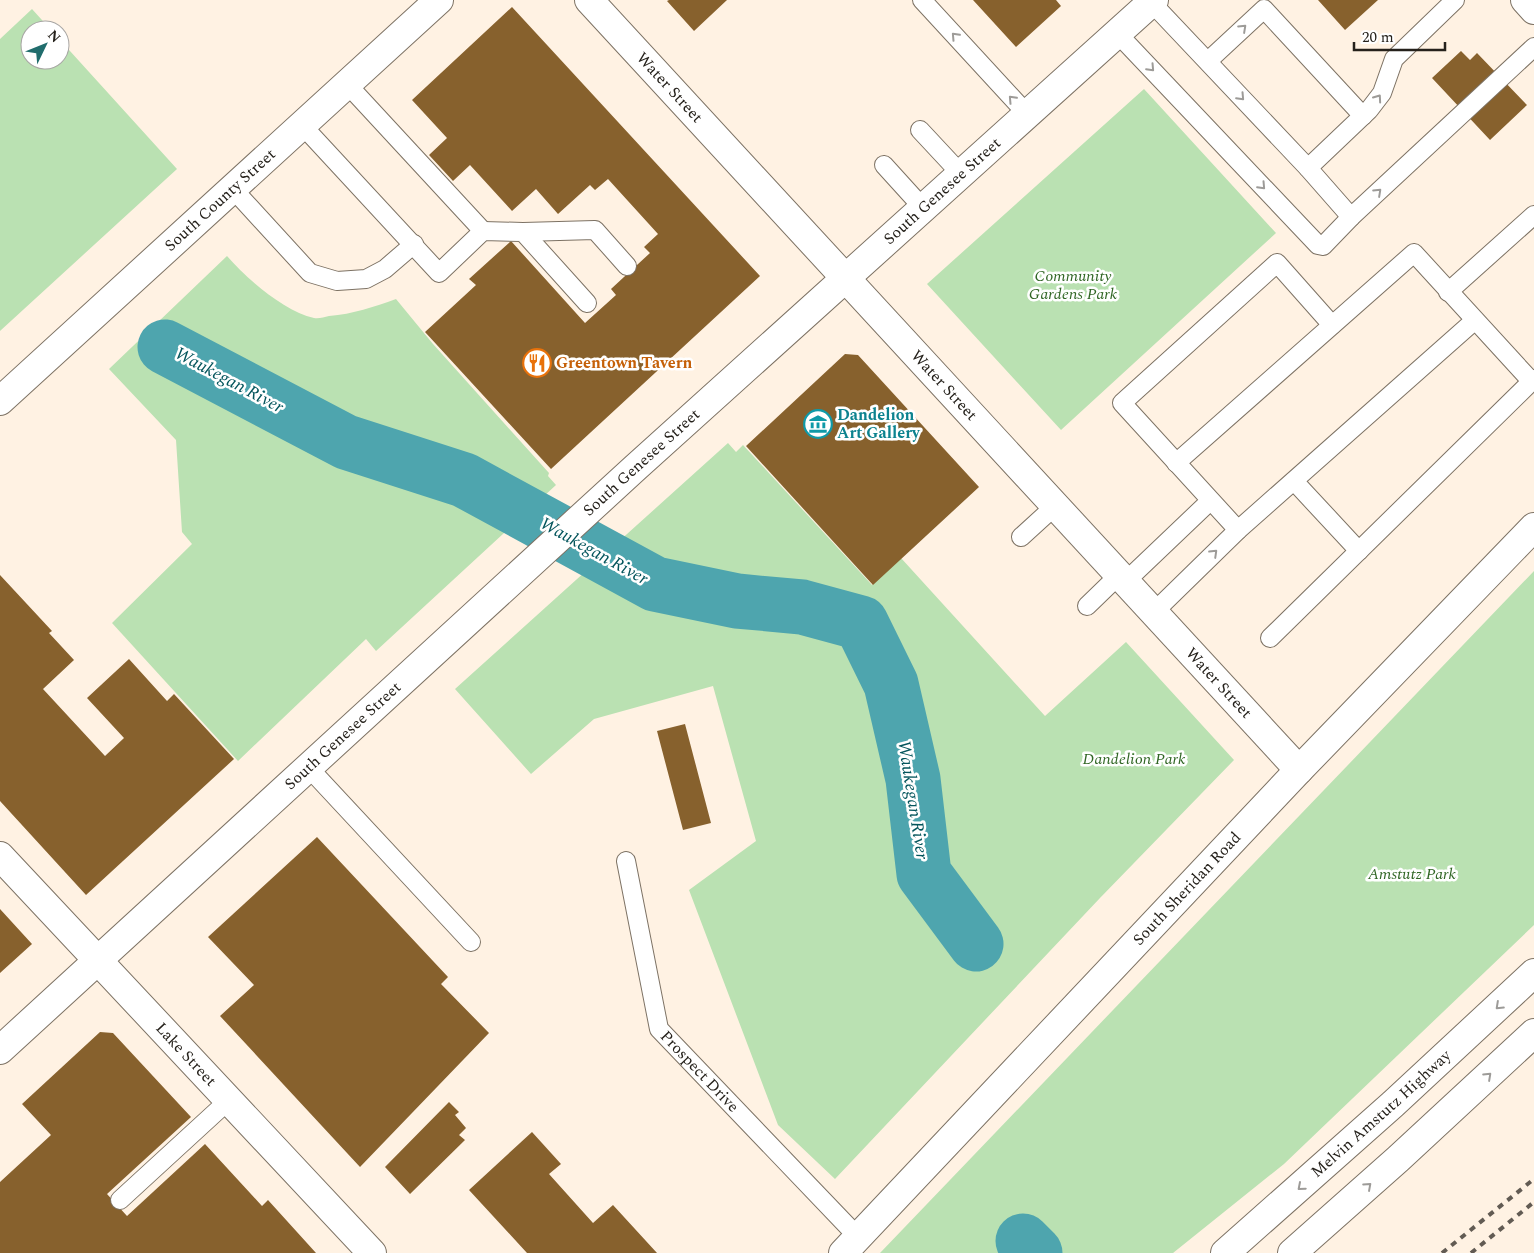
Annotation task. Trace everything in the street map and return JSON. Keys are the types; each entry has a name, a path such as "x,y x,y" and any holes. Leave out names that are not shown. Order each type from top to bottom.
{"main road":[{"name":"South County Street","path":"0,401 439,0"},
{"name":"Water Street","path":"589,0 1299,770"},
{"path":"1525,0 1534,10"},
{"name":"South Genesee Street","path":"0,1050 635,468 1152,1"},
{"name":"South Sheridan Road","path":"850,1245 1299,770 1534,527"},
{"name":"Lake Street","path":"0,856 372,1253"},
{"name":"Melvin Amstutz Highway","path":"1225,1253 1393,1104 1534,972"},
{"path":"1292,1253 1398,1159 1534,1033"}],"lane":[{"path":"922,0 1027,114"},
{"path":"1308,168 1363,116 1382,93 1394,59 1455,0"},
{"path":"1152,1 1308,168 1351,217"},
{"path":"1208,62 1264,9 1363,116"},
{"path":"1117,33 1318,245 1323,246 1351,217 1534,47"},
{"path":"347,84 483,231"},
{"path":"302,125 439,273 483,231 596,230 627,266"},
{"path":"920,130 961,174"},
{"path":"884,165 923,208"},
{"path":"233,188 310,274 337,281 366,279 385,269 414,244"},
{"path":"1448,292 1534,214"},
{"path":"523,232 587,303"},
{"path":"1176,463 1414,254 1474,321 1533,381 1270,638"},
{"path":"1238,530 1122,404 1277,263 1332,325"},
{"path":"1153,613 1238,530 1474,321"},
{"path":"1294,481 1359,551"},
{"path":"1087,606 1122,578 1210,500"},
{"path":"1021,537 1055,506"},
{"path":"309,768 471,942"},
{"name":"Prospect Drive","path":"626,861 659,1029 850,1245"},
{"path":"120,1200 229,1100"}],"green space":[{"path":"32,9 42,20 20,20"},
{"path":"20,20 20,70 70,70 70,51 177,169 0,331 0,39"},
{"name":"Community Gardens Park","path":"1144,89 1276,233 1061,430 927,284"},
{"path":"227,256 255,284 267,293 291,309 314,318 355,312 396,299 433,344 549,473 548,476 556,485 376,651 366,639 238,761 112,623 192,544 182,532 176,440 109,369"},
{"name":"Dandelion Park","path":"728,443 736,452 743,445 872,585 901,558 1045,716 1126,642 1234,760 1100,898 835,1179 778,1125 689,890 756,841 713,686 594,719 531,774 455,689"},
{"name":"Amstutz Park","path":"1534,571 1534,925 1284,1164 1173,1253 880,1253"}],"building":[{"path":"727,0 694,31 667,1"},
{"path":"973,0 1056,0 1061,6 1016,47"},
{"path":"1318,0 1378,0 1345,30"},
{"path":"512,7 760,276 551,469 425,332 476,285 469,279 511,241 585,323 616,295 611,289 650,253 644,247 658,234 608,179 595,190 590,185 558,214 536,189 512,211 470,165 453,181 429,155 447,138 412,100"},
{"path":"1461,51 1470,60 1477,53 1527,105 1490,140 1432,78"},
{"path":"845,354 858,355 979,487 873,585 746,446"},
{"path":"0,575 52,631 49,633 74,660 43,689 105,756 124,738 87,698 129,659 167,701 174,694 234,759 86,895 0,801"},
{"path":"685,724 711,823 683,830 657,731"},
{"path":"317,837 448,977 441,984 489,1033 360,1167 220,1016 254,985 208,937"},
{"path":"0,909 32,944 0,973"},
{"path":"100,1032 113,1033 191,1117 107,1194 127,1216 205,1144 262,1206 268,1200 316,1253 0,1253 0,1182 51,1135 22,1104"},
{"path":"449,1102 459,1112 455,1115 466,1128 459,1135 465,1140 410,1194 385,1167"},
{"path":"532,1132 561,1164 549,1174 593,1223 613,1205 657,1253 527,1253 469,1190"}],"waterway":[{"name":"Waukegan River","path":"165,347 346,442 464,480 655,584 737,601 802,607 861,623 891,684 913,779 924,874 976,944"},
{"name":"Waukegan River","path":"1023,1241 1035,1253"}],"railway":[{"path":"1442,1253 1534,1179"},
{"path":"1471,1253 1534,1202"}],"place":[{"name":"Greentown Tavern","path":"537,363"},
{"name":"Dandelion Art Gallery","path":"818,424"}]}
